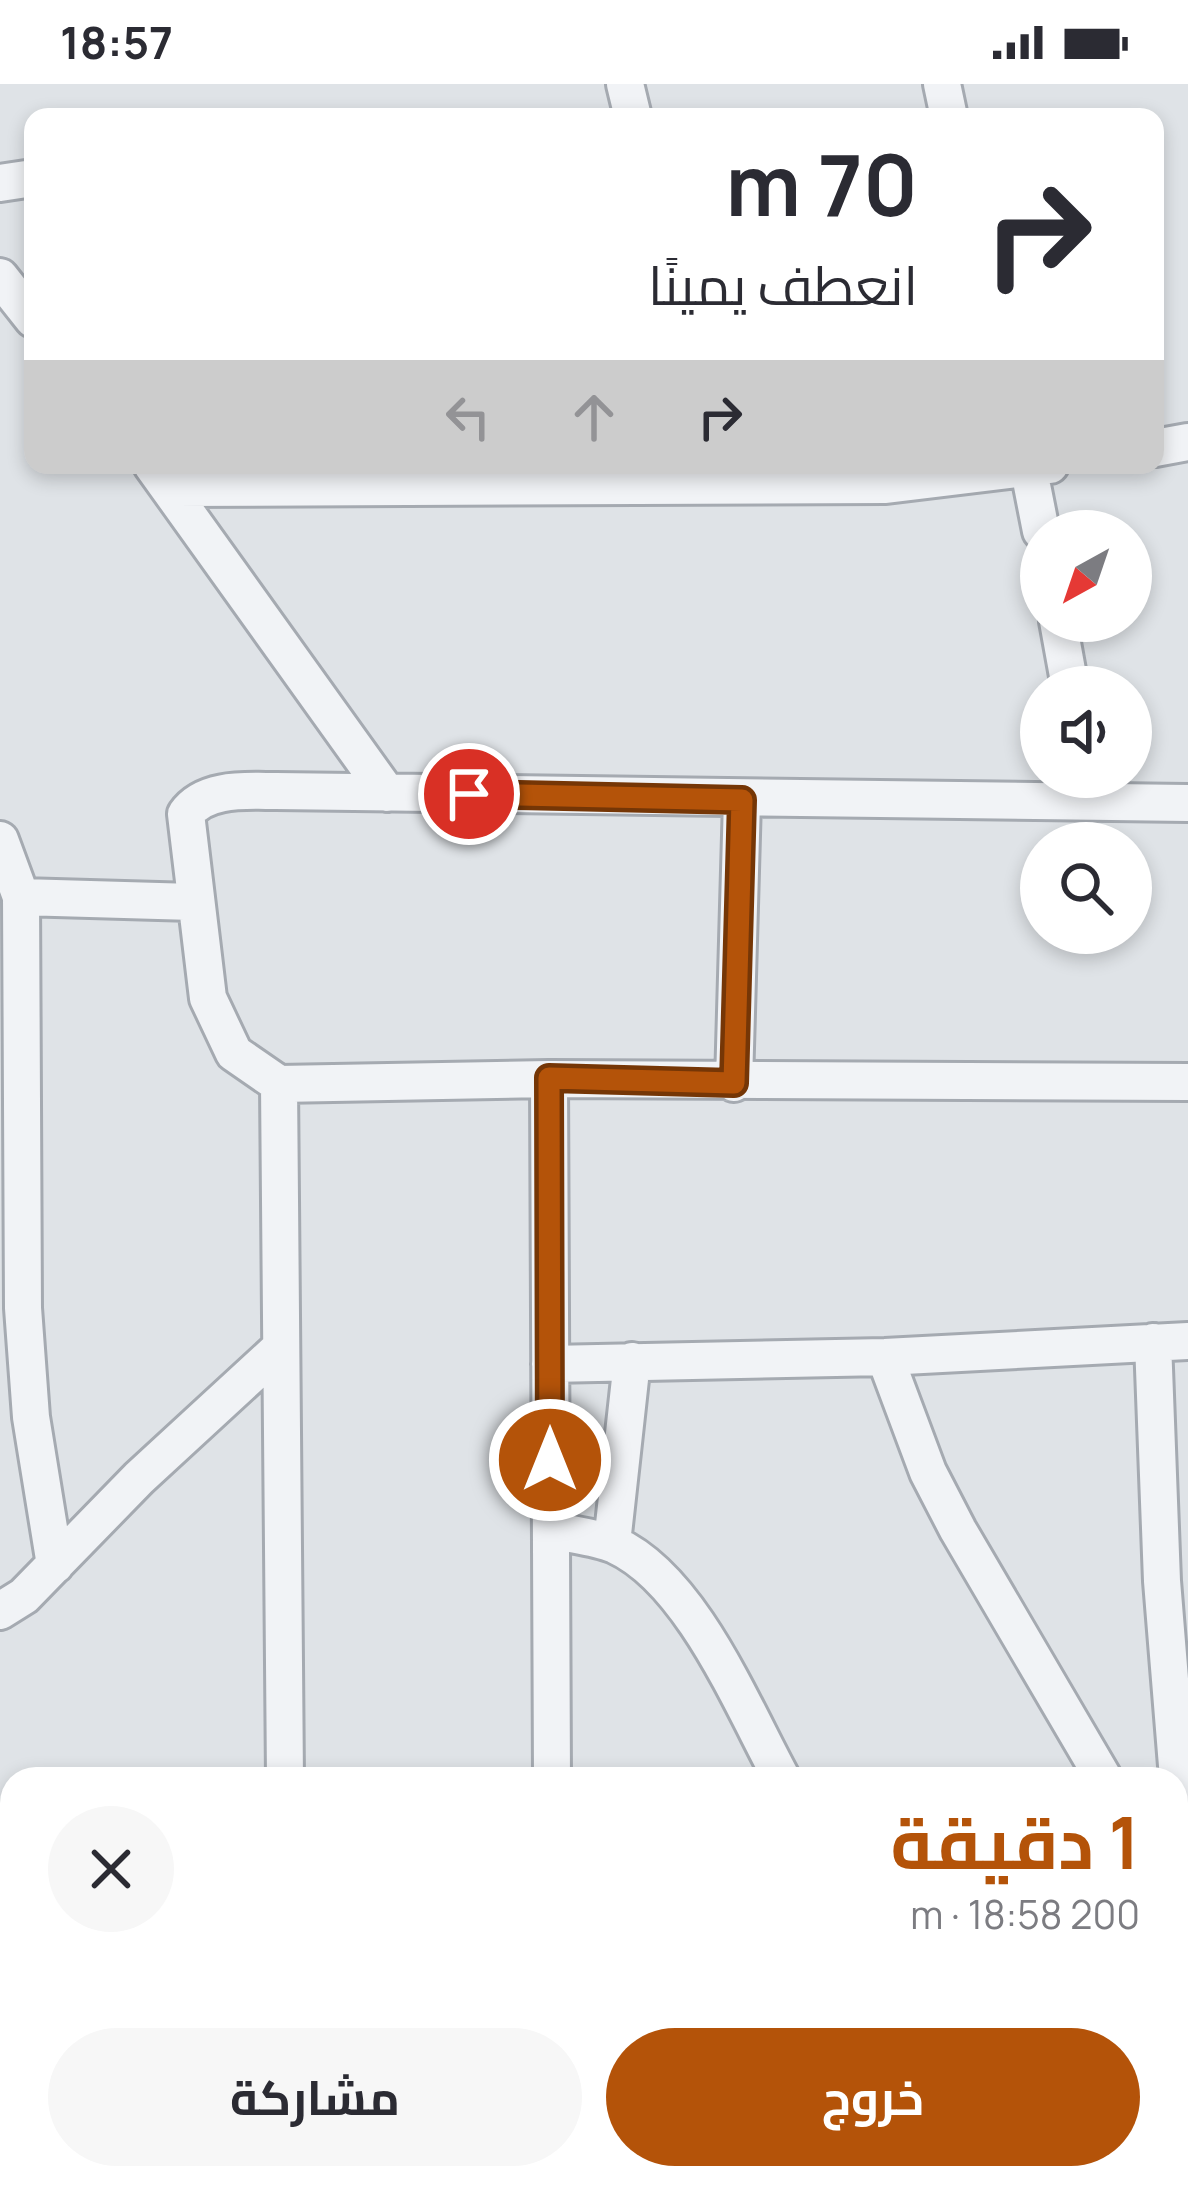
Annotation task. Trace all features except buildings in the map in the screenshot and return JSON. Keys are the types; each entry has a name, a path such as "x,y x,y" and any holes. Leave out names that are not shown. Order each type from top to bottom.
{"street":[{"path":"0,277 24,308"},
{"path":"162,477 711,477 886,485 973,474"},
{"path":"1037,474 1039,510"},
{"path":"162,477 387,794"},
{"path":"1020,792 742,800 237,791 193,803 185,814 208,998 234,1053 279,1084 549,1078 734,1083 1188,1082"},
{"path":"1152,798 1188,802"},
{"path":"734,1083 742,800"},
{"path":"0,840 21,897 23,1308 32,1417 56,1565"},
{"path":"21,897 193,902"},
{"path":"549,1078 552,1767"},
{"path":"279,1084 285,1767"},
{"path":"550,1364 885,1358 1170,1341 1162,1581 1174,1767"},
{"path":"0,1611 56,1565 139,1478 278,1350"},
{"path":"885,1358 928,1472 958,1530 1097,1767"},
{"path":"612,1543 632,1361"},
{"path":"552,1530 612,1543 656,1575 698,1627 775,1767"}],"route":[{"path":"469,794 742,800 734,1083 549,1078 550,1460"}]}
